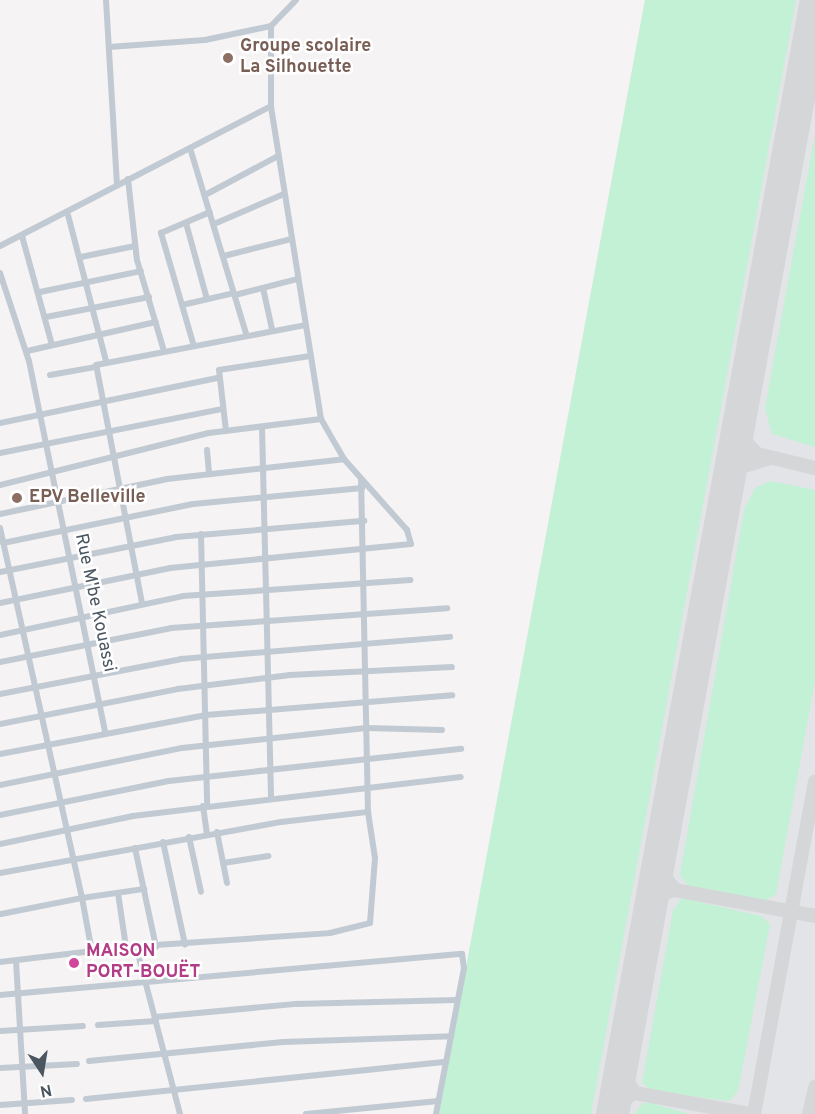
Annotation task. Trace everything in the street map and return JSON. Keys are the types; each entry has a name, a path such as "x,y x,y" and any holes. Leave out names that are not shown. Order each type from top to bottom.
{"street":[{"path":"106,0 117,186"},
{"path":"0,603 75,585 201,564 403,548 412,540 344,459 321,419 278,156 272,106 271,26 283,4 296,0"},
{"path":"109,46 205,40 271,26"},
{"path":"0,246 68,215 128,179 272,106"},
{"path":"190,148 246,334"},
{"path":"205,195 278,156"},
{"path":"128,179 135,246 163,348"},
{"path":"214,224 284,194"},
{"path":"193,343 161,236 210,212"},
{"path":"68,215 81,257 106,361"},
{"path":"186,223 207,299"},
{"path":"22,236 40,292 52,345"},
{"path":"224,256 291,239"},
{"path":"81,257 135,246"},
{"path":"40,292 141,271"},
{"name":"Rue M'be Kouassi","path":"0,273 27,351 105,731"},
{"path":"182,305 298,279"},
{"path":"263,288 272,329"},
{"path":"46,317 149,297"},
{"path":"27,351 156,322"},
{"path":"50,375 96,367 106,361 163,348 305,325"},
{"path":"226,431 218,378 220,369 310,356"},
{"path":"96,367 142,603"},
{"path":"0,423 218,378"},
{"path":"0,453 223,409"},
{"path":"0,485 226,431 321,419"},
{"path":"262,427 268,767 271,796"},
{"path":"207,450 209,474"},
{"path":"0,514 58,501 209,474 344,459"},
{"path":"0,962 126,947 137,950 330,933 370,923 375,858 368,812 364,643 365,550 361,479"},
{"path":"3,543 126,517 264,498 362,488"},
{"path":"0,572 131,545 201,534 364,520"},
{"path":"0,528 92,952"},
{"path":"201,534 207,834"},
{"path":"0,635 142,603 202,594 364,581 410,580"},
{"path":"0,662 203,624 266,618 447,608"},
{"path":"0,694 93,674 204,656 266,649 450,637"},
{"path":"0,724 99,703 267,678 452,667"},
{"path":"0,754 105,731 206,715 366,698 452,695"},
{"path":"0,785 52,773 205,745 366,728 442,730"},
{"path":"0,814 60,801 268,767 461,749"},
{"path":"0,844 205,805 368,785 461,777"},
{"path":"0,873 217,832 368,812"},
{"path":"217,832 227,883"},
{"path":"189,837 201,892"},
{"path":"163,842 185,945"},
{"path":"135,848 156,947"},
{"path":"223,863 268,856"},
{"path":"2,914 82,898 144,889"},
{"path":"118,893 126,947"},
{"path":"137,950 180,1114"},
{"path":"0,995 147,985 453,952 465,955 436,1114"},
{"path":"16,961 25,1114"},
{"path":"98,1025 296,1004 457,1000"},
{"path":"0,1031 83,1026"},
{"path":"89,1061 283,1042 451,1036"},
{"path":"86,1099 446,1062"},
{"path":"0,1068 77,1064"},
{"path":"0,1105 72,1100"},
{"path":"306,1114 438,1101"}],"shaded area":[{"path":"645,0 815,0 815,1114 439,1114"}],"green space":[{"path":"645,0 796,0 591,1114 439,1114"},
{"path":"815,134 815,447 772,434 765,408"},
{"path":"771,481 815,490 815,681 776,894 766,900 690,888 680,875 744,510 755,488"},
{"path":"682,898 761,916 770,924 738,1091 729,1101 652,1091 642,1083 673,911"},
{"path":"643,1103 651,1103 689,1114 634,1114"}],"taxiway":[{"path":"808,0 811,8"},
{"path":"809,40 815,28"},
{"path":"739,418 746,442 757,454 815,468"},
{"path":"726,488 741,467 768,459"},
{"path":"754,1114 815,782"},
{"path":"657,867 675,890 815,916"},
{"path":"650,906 659,894 675,890"},
{"path":"620,1070 635,1093 749,1114"},
{"path":"809,1114 815,1087"},
{"path":"613,1106 635,1093"}],"runway":[{"path":"612,1114 815,5"}],"place":[{"name":"Groupe scolaire La Silhouette","path":"228,58"},
{"name":"EPV Belleville","path":"17,498"},
{"name":"MAISON PORT-BOUËT","path":"74,963"}]}
